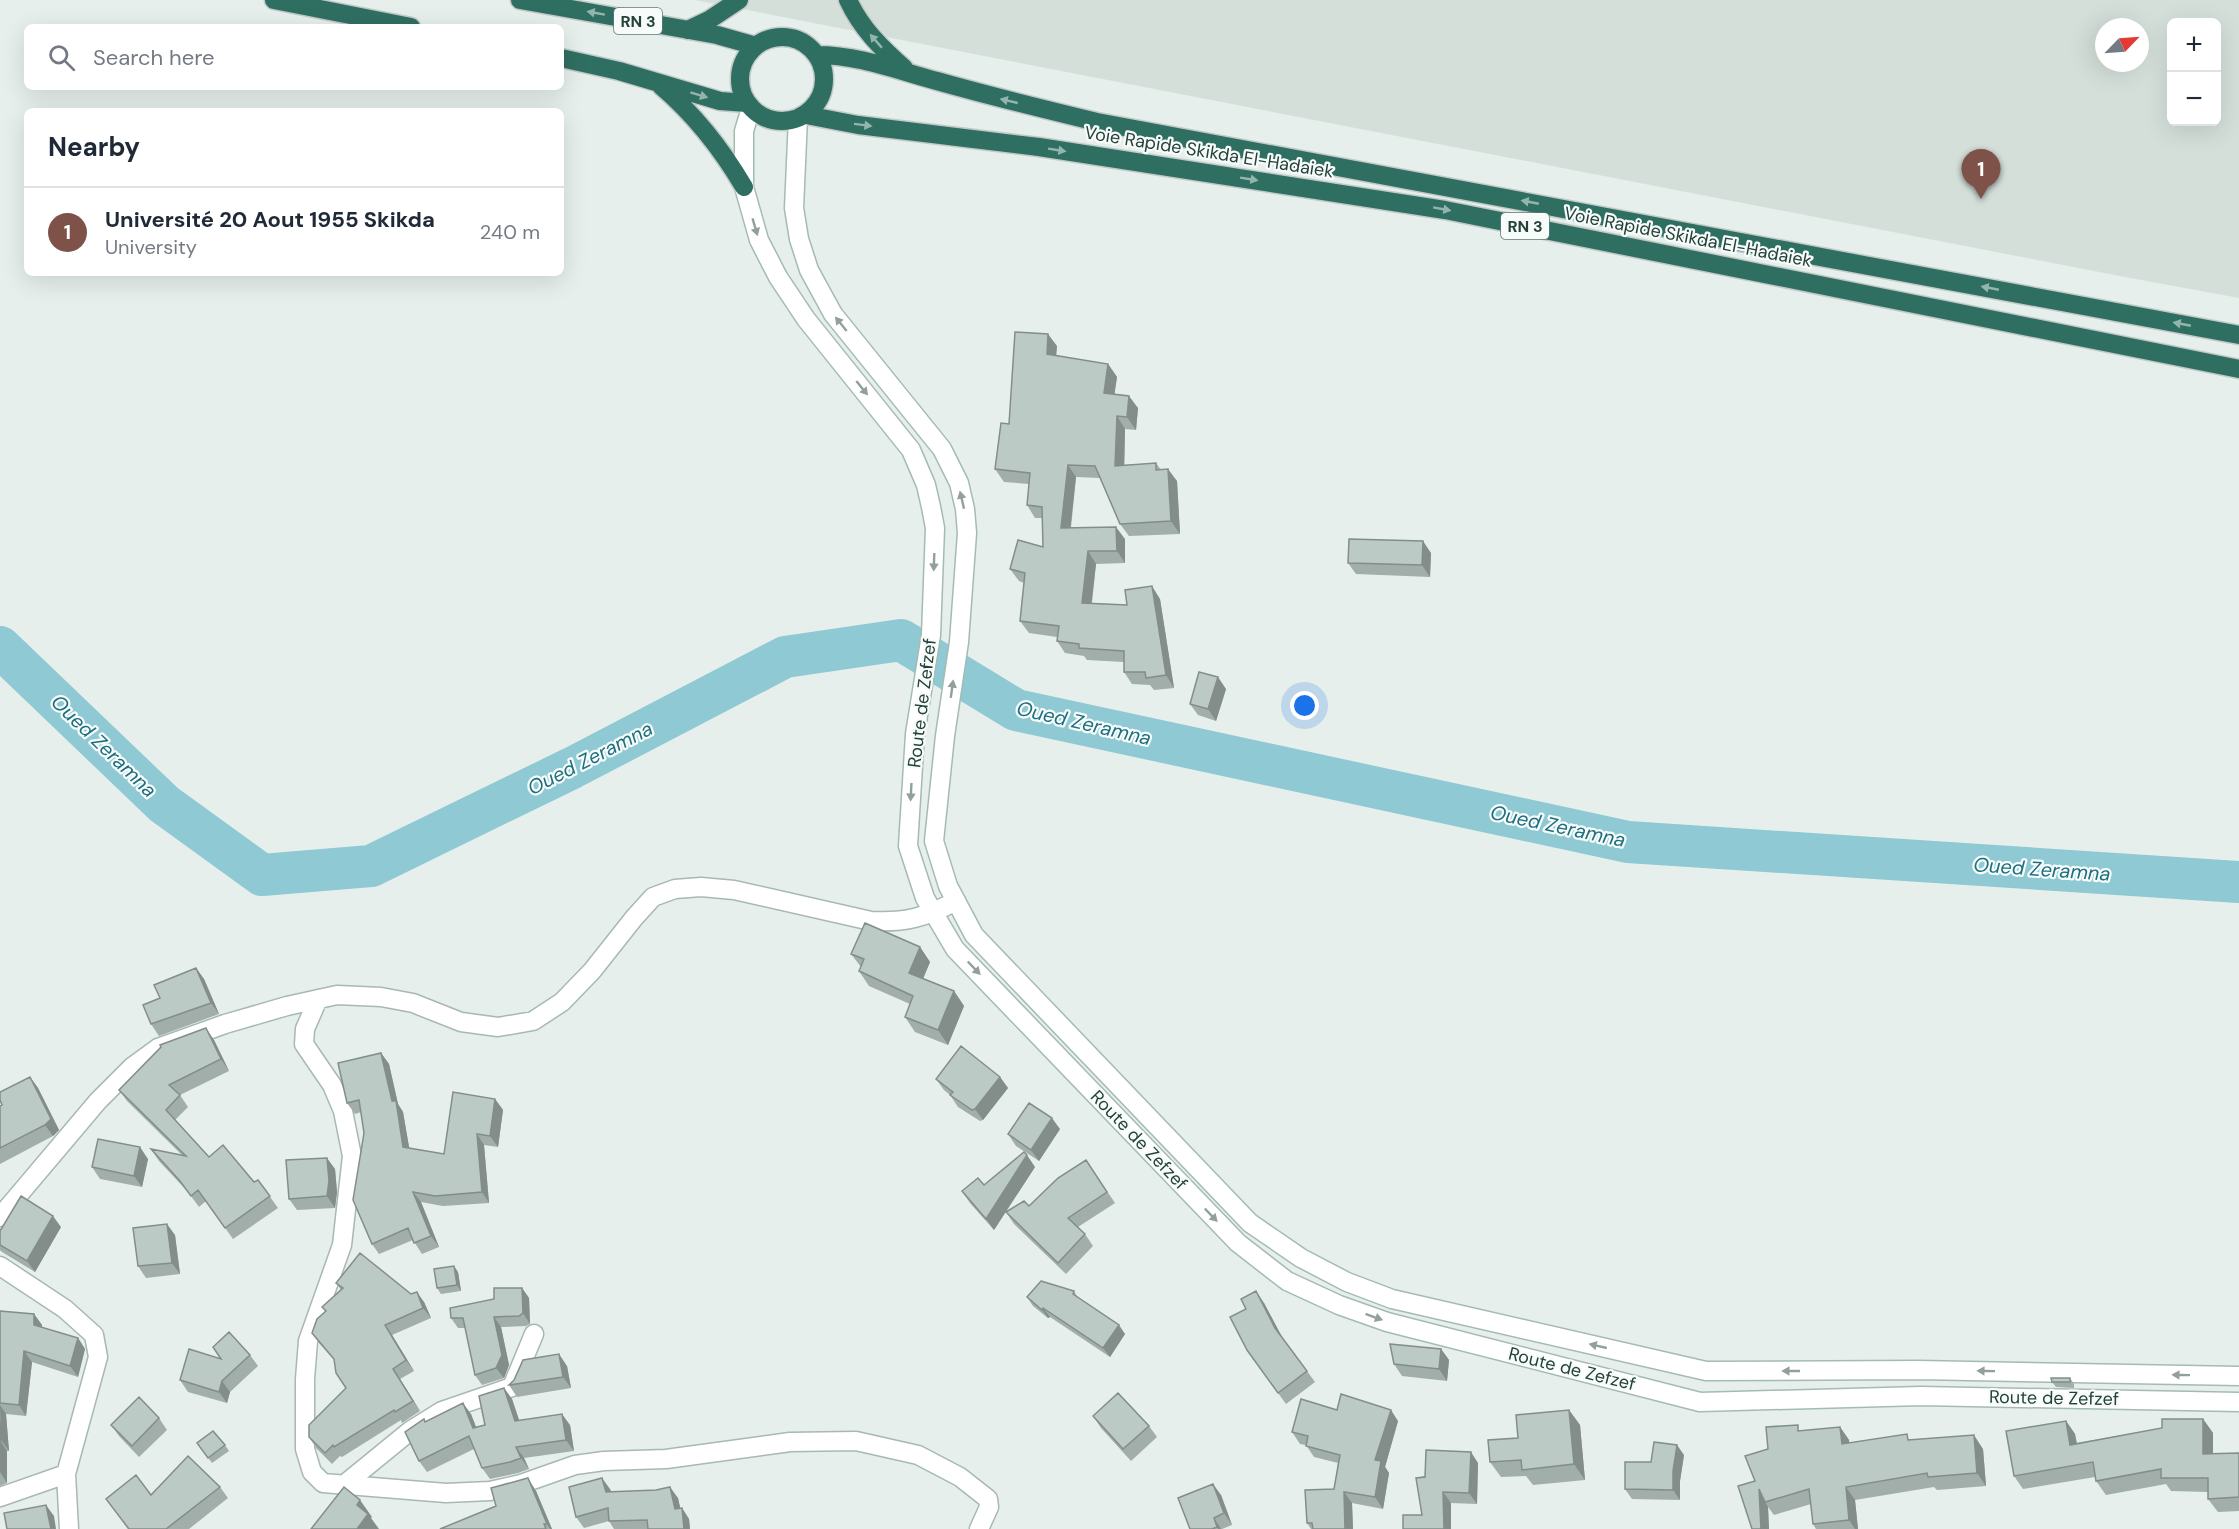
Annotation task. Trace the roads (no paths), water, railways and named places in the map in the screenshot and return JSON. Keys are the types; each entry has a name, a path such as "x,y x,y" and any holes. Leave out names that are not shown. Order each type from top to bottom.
{"highway":[{"path":"274,0 396,24"},
{"name":"RN 3","path":"520,0 688,30 756,46"},
{"path":"688,30 709,20 739,0"},
{"path":"848,0 876,43 912,75"},
{"path":"749,105 740,83 743,63 756,46 775,38 792,38 807,45 816,55 821,63 824,82 819,100 802,116"},
{"name":"Voie Rapide Skikda El-Hadaiek","path":"816,55 851,57 998,98 1097,122 2239,335"},
{"name":"Voie Rapide Skikda El-Hadaiek","path":"564,59 619,71 720,101 749,105 768,119 778,121 802,116 1040,147 1445,210 2239,369"},
{"path":"657,83 697,120 725,156 744,187"}],"main road":[{"name":"Route de Zefzef","path":"749,105 744,132 744,187 759,240 778,277 806,319 911,450 926,485 935,528 931,635 915,734 908,846 925,898 955,948 1238,1243 1287,1281 1339,1305 1387,1322 1700,1402 1921,1396 2239,1402"},
{"name":"Route de Zefzef","path":"802,116 794,208 799,239 809,270 833,314 942,449 959,483 965,509 967,532 959,642 945,736 934,841 948,886 974,935 1250,1223 1301,1258 1347,1282 1392,1299 1706,1371 1918,1370 2239,1377"},
{"path":"0,1217 98,1101 132,1067 158,1048 225,1024 287,1006 337,995 381,997 413,1003 461,1022 498,1027 533,1021 562,1002 592,971 653,897 675,889 701,887 735,890 871,921 894,922 921,918 956,901"},
{"path":"318,999 304,1029 304,1044 332,1086 343,1111 352,1156 342,1245 308,1341 305,1379 305,1449 312,1472 323,1483 446,1493 490,1491 521,1484 575,1465 604,1461 666,1459 790,1442 856,1441 918,1455 960,1478 988,1499 989,1507 979,1529"},
{"path":"0,1266 65,1309 94,1335 98,1357 66,1474 69,1529"},
{"path":"345,1484 410,1431 442,1411 512,1387 534,1334"},
{"path":"0,1497 66,1474"}],"waterway":[{"name":"Oued Zeramna","path":"0,647 164,804 262,875 371,866 572,768 785,657 901,640 1016,710 1628,842 2239,882"}],"place":[{"name":"Université 20 Aout 1955 Skikda","path":"1981,199"}]}
